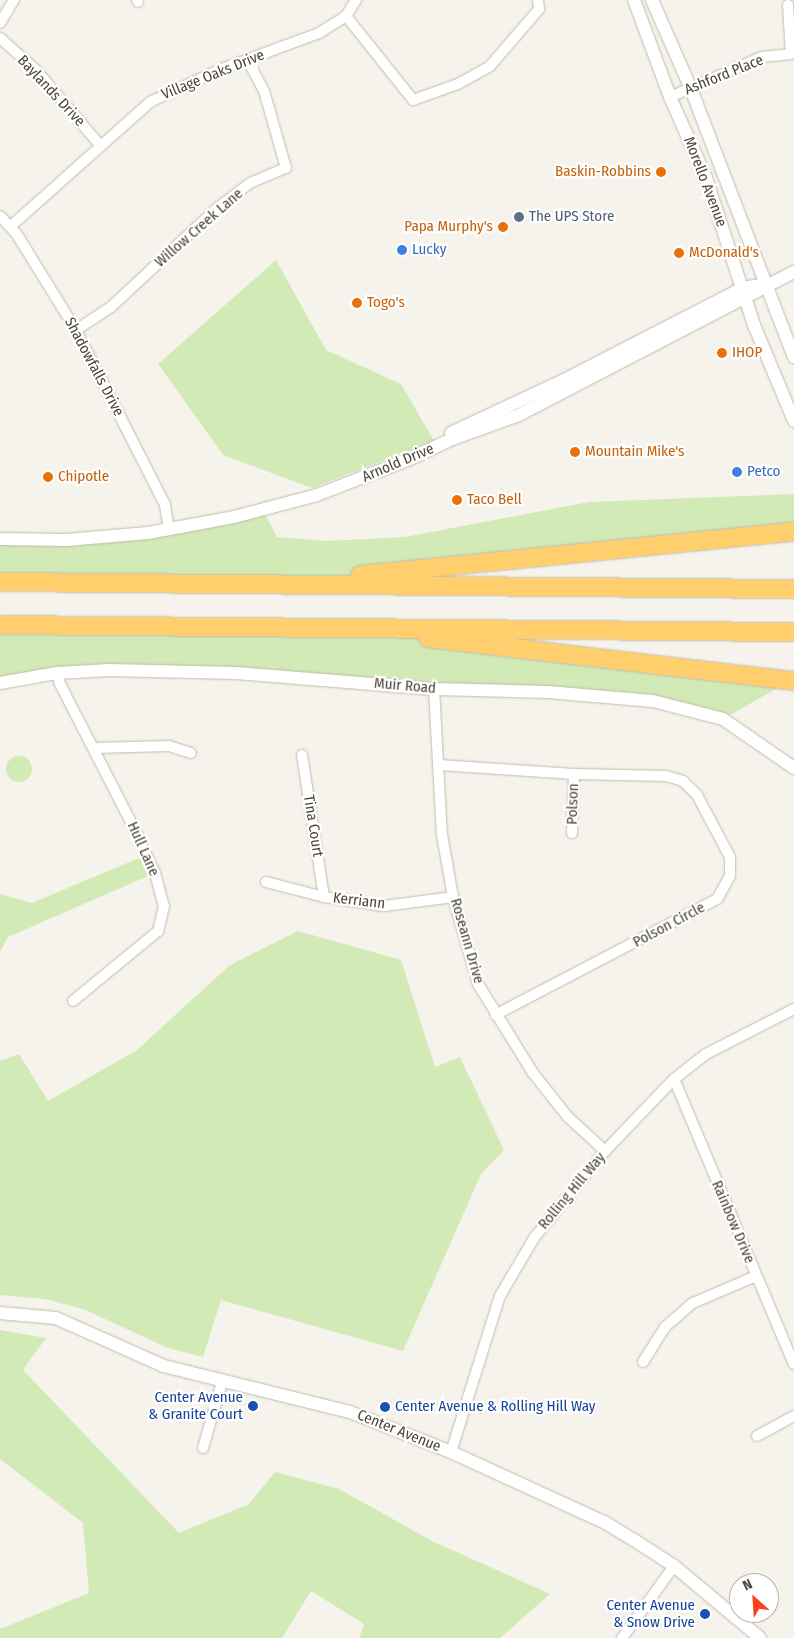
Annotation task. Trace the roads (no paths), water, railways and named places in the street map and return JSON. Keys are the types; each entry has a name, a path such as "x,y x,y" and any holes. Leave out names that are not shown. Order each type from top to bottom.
{"highway":[{"path":"756,536 794,522"},
{"path":"245,584 475,566 794,532"},
{"path":"0,582 794,589"},
{"path":"0,625 794,632"},
{"path":"343,628 794,681"}],"street":[{"path":"0,23 14,0"},
{"name":"Village Oaks Drive","path":"12,226 99,144 156,99 218,70 248,61 319,33 346,16 356,0"},
{"path":"346,16 413,100 458,84 490,66 538,9 538,0"},
{"name":"Morello Avenue","path":"634,0 670,98 706,178 745,294 794,421"},
{"name":"Morello Avenue","path":"652,0 691,89 794,357"},
{"name":"Ashford Place","path":"670,98 762,57 791,54 788,5"},
{"name":"Baylands Drive","path":"0,38 36,70 99,144"},
{"name":"Willow Creek Lane","path":"76,330 111,307 222,205 250,183 286,168 264,91 248,61"},
{"name":"Shadowfalls Drive","path":"0,216 12,226 76,330 165,506 169,525"},
{"name":"Arnold Drive","path":"0,539 67,540 169,525 317,495 452,439 498,425 745,294 794,272"},
{"name":"Arnold Drive","path":"0,530 62,532 169,525"},
{"name":"Muir Road","path":"0,683 57,673 109,670 236,673 434,689 548,692 653,701 686,708 723,720 794,768"},
{"name":"Hull Lane","path":"57,673 155,873 164,906 158,931 73,1001"},
{"name":"Roseann Drive","path":"434,689 442,836 454,897 478,984 495,1015 533,1073 568,1117 605,1151"},
{"path":"93,748 169,746 191,753"},
{"name":"Tina Court","path":"302,755 324,897"},
{"name":"Polson Circle","path":"439,765 574,774 666,776 683,781 697,795 730,856 730,876 717,899 495,1015"},
{"name":"Polson","path":"572,833 574,774"},
{"name":"Kerriann","path":"266,882 324,897 384,906 454,897"},
{"name":"Rolling Hill Way","path":"451,1452 500,1296 534,1238 605,1151 674,1079 706,1054 794,1009"},
{"name":"Rainbow Drive","path":"674,1079 794,1364"},
{"path":"643,1362 665,1327 693,1303 756,1276"},
{"name":"Center Avenue","path":"0,1312 56,1318 164,1366 222,1382 350,1412 451,1452 604,1522 674,1566 760,1638"},
{"path":"203,1448 222,1382"},
{"path":"757,1436 794,1416"},
{"path":"622,1638 674,1566"}],"place":[{"name":"Baskin-Robbins","path":"661,172"},
{"name":"The UPS Store","path":"519,217"},
{"name":"Papa Murphy's","path":"503,227"},
{"name":"Lucky","path":"402,250"},
{"name":"McDonald's","path":"679,253"},
{"name":"Togo's","path":"357,303"},
{"name":"IHOP","path":"722,353"},
{"name":"Mountain Mike's","path":"575,452"},
{"name":"Petco","path":"737,472"},
{"name":"Chipotle","path":"48,477"},
{"name":"Taco Bell","path":"457,500"},
{"name":"Center Avenue & Granite Court","path":"253,1406"},
{"name":"Center Avenue & Rolling Hill Way","path":"385,1407"},
{"name":"Center Avenue & Snow Drive","path":"705,1614"}]}
